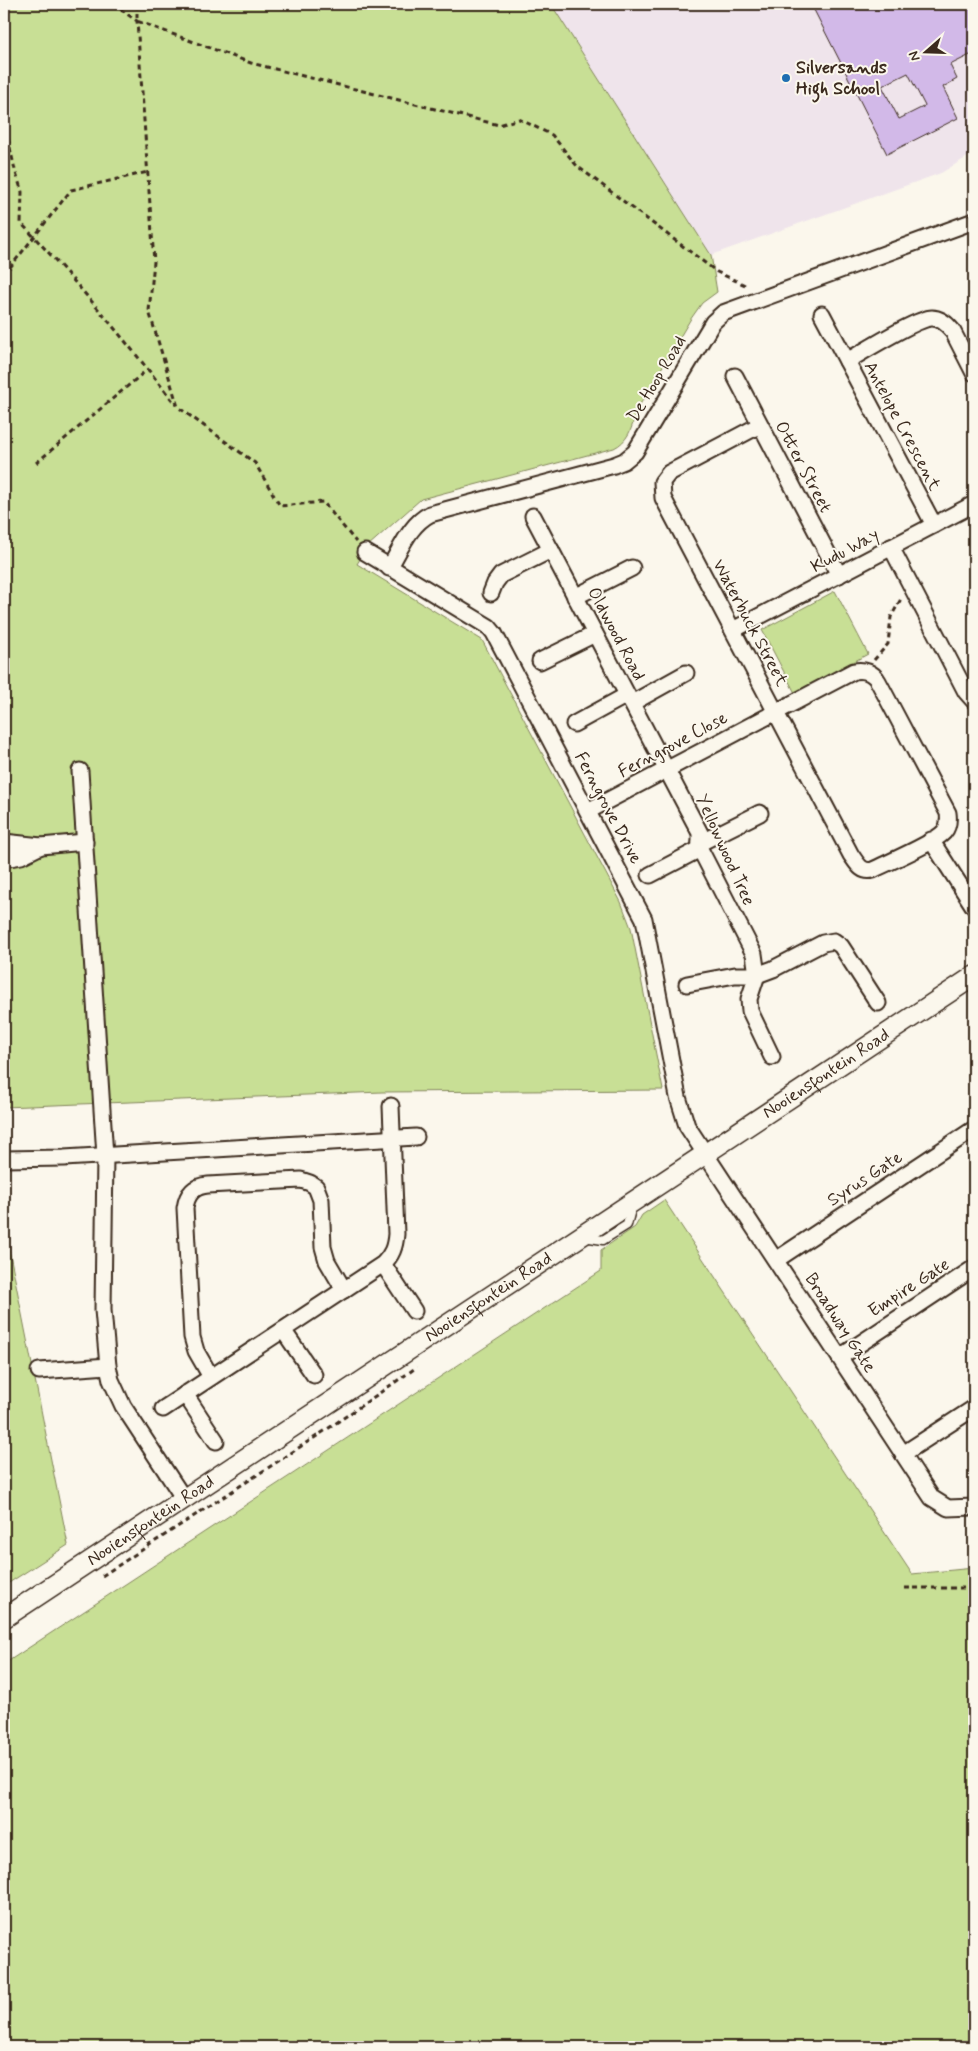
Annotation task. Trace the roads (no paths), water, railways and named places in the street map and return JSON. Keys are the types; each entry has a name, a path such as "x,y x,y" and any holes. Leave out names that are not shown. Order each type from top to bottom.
{"street":[{"name":"De Hoop Road","path":"390,568 411,530 422,518 430,514 614,465 630,457 635,452 713,322 723,313 974,221"},
{"path":"822,314 847,361"},
{"name":"Antelope Crescent","path":"934,525 847,361 920,320 937,318 947,324 952,330 974,373"},
{"name":"Otter Street","path":"735,376 839,575"},
{"name":"Waterbuck Street","path":"760,425 673,470 665,476 661,486 663,498 851,854 861,869 873,870 931,840"},
{"name":"Kudu Way","path":"733,630 974,504"},
{"name":"Oldwood Road","path":"533,516 667,770"},
{"path":"891,548 966,692 974,701"},
{"path":"491,593 495,583 502,575 550,550"},
{"name":"Ferngrove Drive","path":"365,552 491,630 638,905 646,924 681,1110 687,1126 705,1154"},
{"path":"575,597 632,568"},
{"path":"540,661 595,634"},
{"name":"Ferngrove Close","path":"588,812 854,671 867,671 876,676 948,813 948,827 942,834 931,840"},
{"path":"574,724 686,673"},
{"path":"80,770 105,1156 103,1310 108,1366 116,1393 123,1406 184,1499"},
{"name":"Yellowwood Tree","path":"667,770 700,832 700,846 754,954 757,975 749,1000 750,1011 772,1057"},
{"path":"650,876 760,813"},
{"path":"931,840 974,907"},
{"path":"4,842 41,846 84,842"},
{"path":"4,859 21,856 41,846"},
{"path":"687,984 735,975 757,975 773,969 823,943 834,941 841,946 878,1004"},
{"name":"Nooiensfontein Road","path":"4,1618 974,976"},
{"path":"164,1409 383,1264 389,1258 396,1243 391,1106"},
{"name":"Syrus Gate","path":"776,1260 974,1129"},
{"path":"4,1159 105,1156 416,1137"},
{"name":"Broadway Gate","path":"705,1154 932,1498 948,1508 974,1507"},
{"path":"211,1377 196,1351 192,1337 185,1208 188,1196 197,1188 208,1185 296,1180 310,1183 316,1187 321,1200 323,1247 327,1261 344,1290"},
{"path":"383,1264 414,1311"},
{"name":"Empire Gate","path":"840,1356 974,1268"},
{"path":"283,1330 314,1375"},
{"path":"39,1372 108,1366"},
{"path":"185,1394 216,1441"},
{"path":"903,1454 974,1408"}],"place":[{"name":"Silversands High School","path":"786,78"}]}
